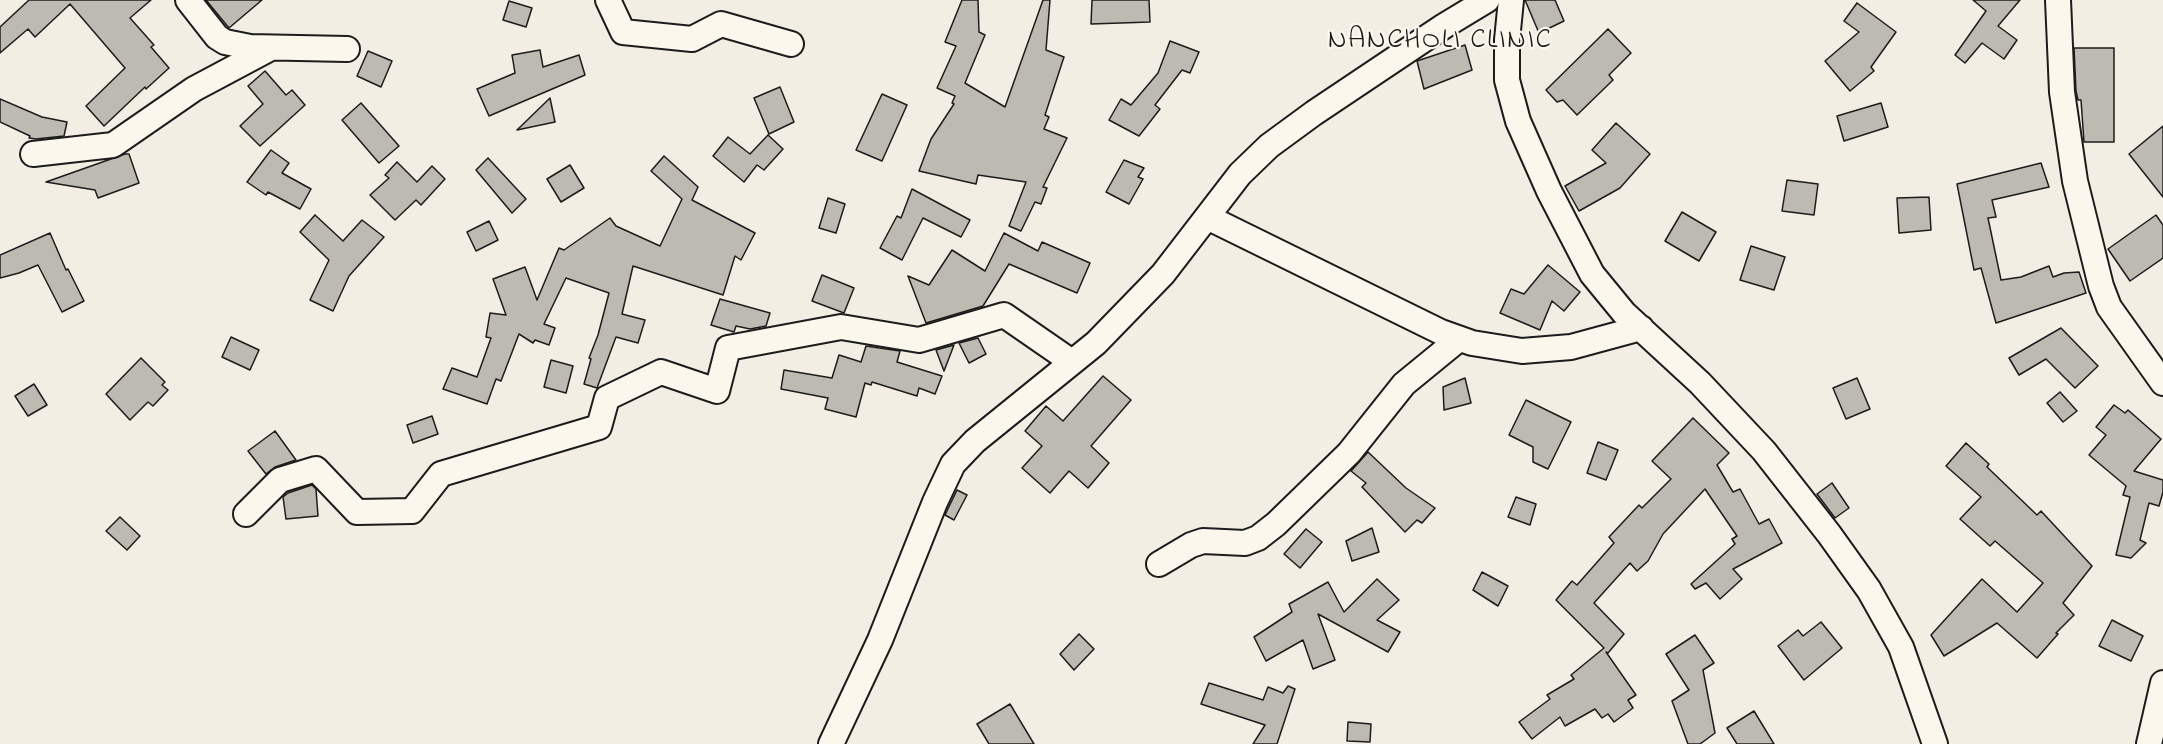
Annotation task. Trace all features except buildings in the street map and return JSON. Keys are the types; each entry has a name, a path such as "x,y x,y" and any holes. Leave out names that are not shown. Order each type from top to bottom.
{"street":[{"path":"188,0 217,37 225,42 239,46 271,48 348,49"},
{"path":"608,0 623,32 692,39 721,24 791,44"},
{"path":"831,744 880,639 935,502 953,464 975,441 1096,343 1163,274 1240,174 1269,146 1314,112 1487,0"},
{"path":"1511,0 1507,40 1507,80 1518,121 1549,191 1592,274 1624,313 1700,383 1764,451 1842,552 1869,590 1901,647 1935,744"},
{"path":"2058,0 2062,92 2075,181 2101,286 2109,307 2163,383"},
{"path":"33,154 113,145 194,89 271,48"},
{"path":"1207,216 1432,327 1459,339 1493,348 1522,351 1571,347 1641,328"},
{"path":"246,514 279,480 316,469 357,512 412,511 441,474 600,427 607,398 661,372 717,391 728,348 841,327 919,340 1005,315 1072,362"},
{"path":"1159,564 1191,545 1203,541 1245,543 1258,538 1276,524 1349,453 1404,384 1459,339"},
{"path":"2149,744 2163,683"}],"district":[{"name":"NANCHOLI CLINIC","path":"1440,42"}]}
